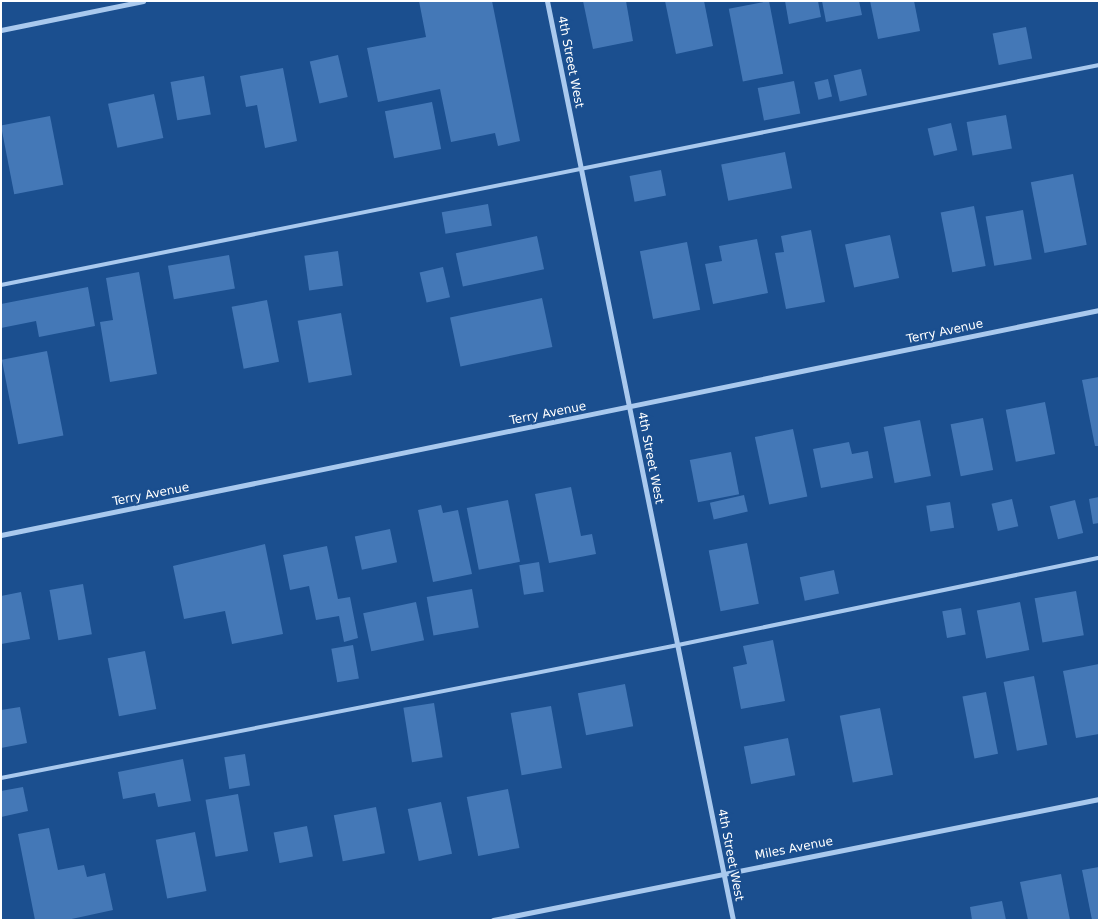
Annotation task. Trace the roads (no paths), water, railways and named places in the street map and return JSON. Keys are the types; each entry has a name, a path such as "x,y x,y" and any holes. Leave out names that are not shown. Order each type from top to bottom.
{"street":[{"path":"1,30 143,1"},
{"name":"4th Street West","path":"548,1 733,920"},
{"name":"Terry Avenue","path":"1,535 630,408 1099,310"},
{"name":"Miles Avenue","path":"493,920 1099,799"}],"lane":[{"path":"1,285 1099,65"},
{"path":"1,778 678,645 1099,558"}]}
